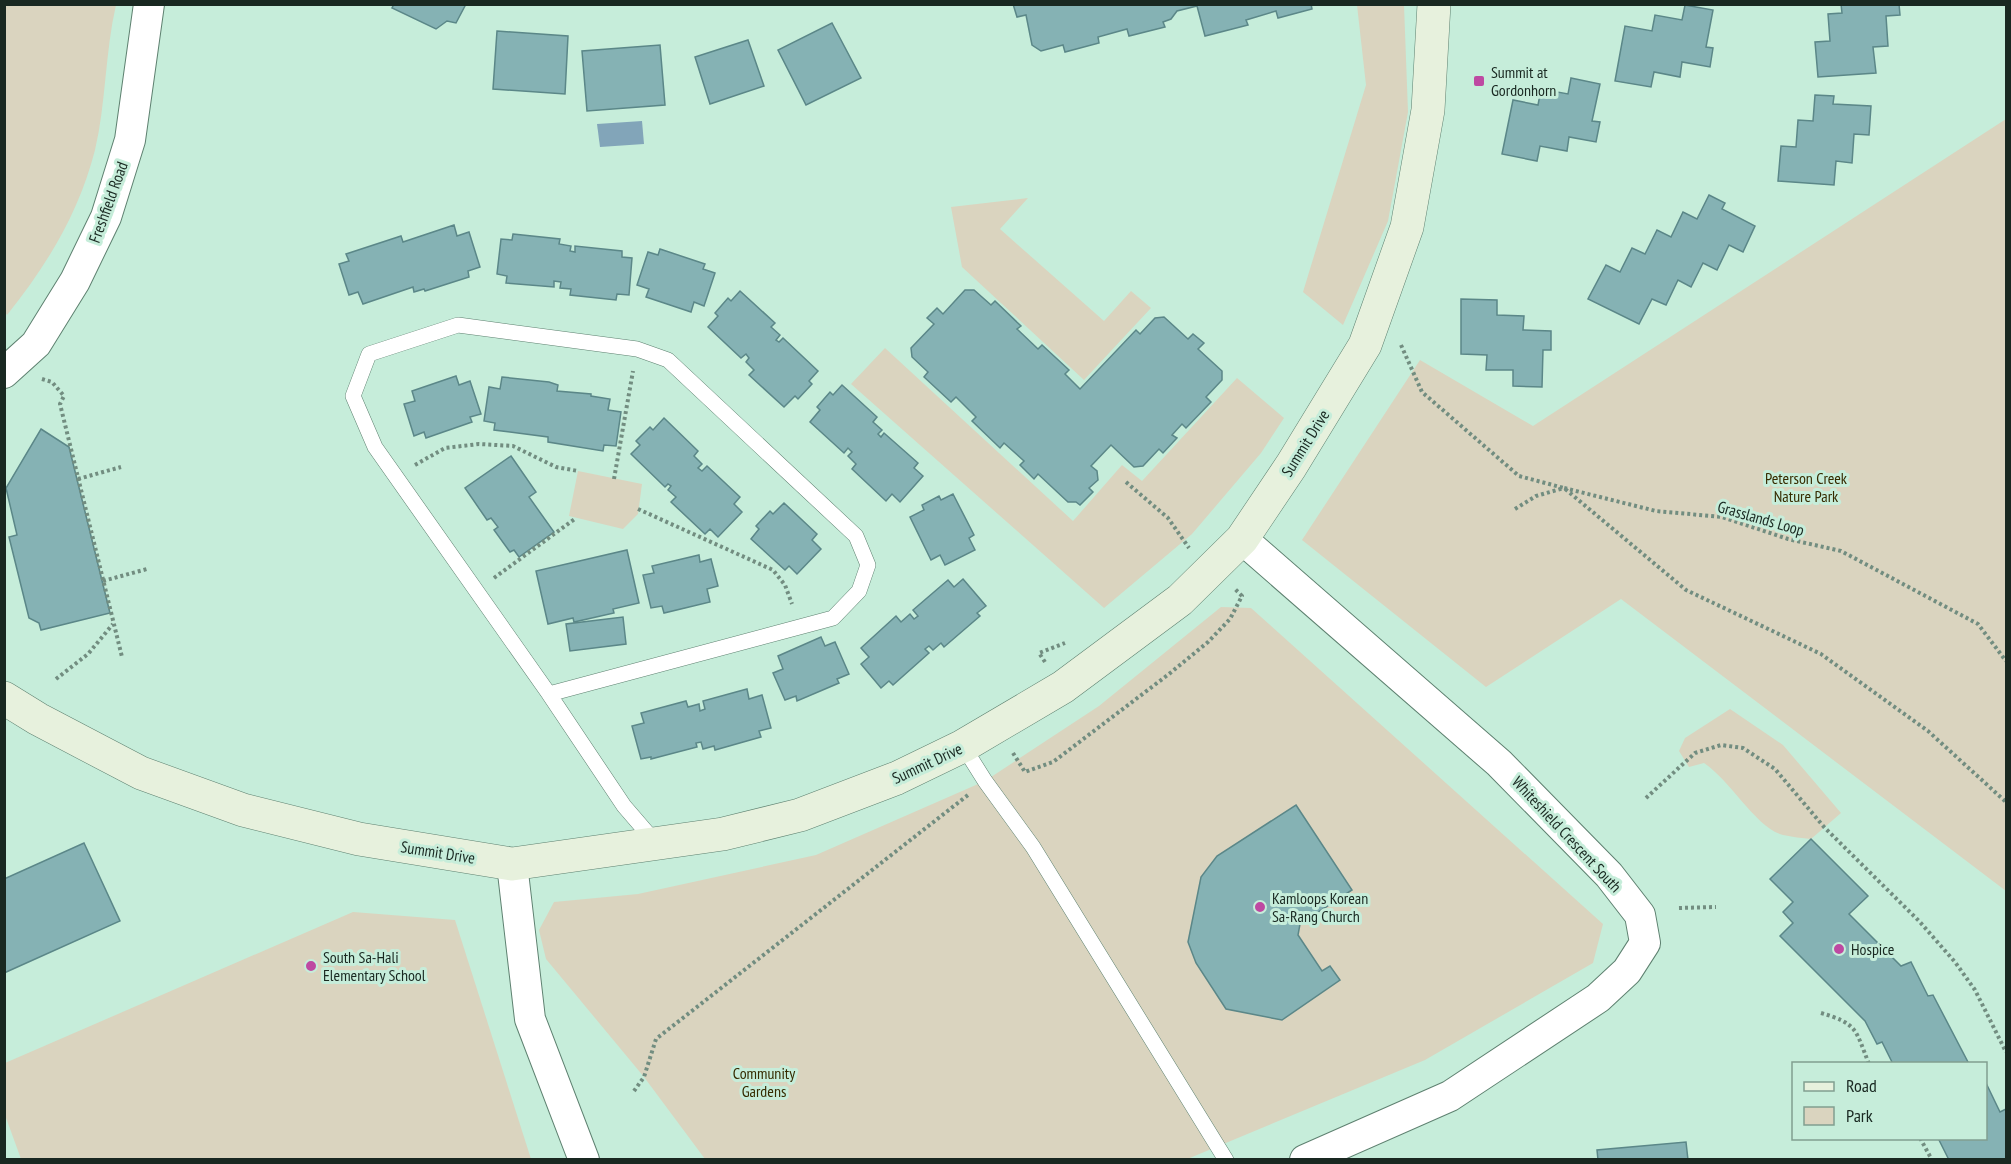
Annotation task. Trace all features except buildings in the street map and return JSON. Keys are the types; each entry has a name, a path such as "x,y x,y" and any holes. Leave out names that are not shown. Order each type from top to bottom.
{"main road":[{"name":"Summit Drive","path":"4,698 38,719 141,773 243,810 359,839 512,864 723,834 800,815 897,778 963,746 1063,687 1179,600 1242,539 1291,466 1365,345 1407,227 1428,110 1434,4"}],"street":[{"name":"Freshfield Road","path":"4,373 36,344 75,281 106,217 130,140 149,4"},
{"name":"Whiteshield Crescent South","path":"1242,539 1500,763 1609,875 1640,915 1645,943 1627,970 1598,998 1450,1096 1305,1160"},
{"path":"512,864 530,1019 584,1160"}],"lane":[{"path":"549,694 832,618 859,591 868,565 856,536 668,360 637,349 458,325 369,354 354,396 375,447 549,694 624,806 657,845"},
{"path":"963,746 985,781 1034,847 1226,1160"}],"path":[{"name":"Grasslands Loop","path":"1397,336 1422,392 1462,430 1519,476 1656,511 1722,517 1788,539 1841,551 1978,624 2007,661"},
{"path":"614,479 637,349"},
{"path":"35,376 52,382 64,396 60,404 122,657"},
{"path":"396,476 445,448 478,444 513,446 556,467 578,471"},
{"path":"78,478 121,467"},
{"path":"1126,482 1168,518 1188,548 1196,540"},
{"path":"1515,509 1536,496 1564,488 1686,590 1821,654 1928,731 2007,802"},
{"path":"638,509 773,570 785,585 801,627"},
{"path":"477,591 576,518"},
{"path":"103,580 147,569"},
{"path":"997,726 1025,772 1053,762 1209,642 1230,619 1242,596"},
{"path":"56,679 88,654 114,624"},
{"path":"1646,798 1695,753 1721,745 1743,748 1775,769 1824,827 1919,921 1954,962 1975,990 2007,1052"},
{"path":"634,1091 644,1077 656,1039 985,781"},
{"path":"1679,908 1716,907"},
{"path":"1821,1013 1846,1020 1854,1028 1868,1062"},
{"path":"1921,1140 1932,1160"}],"green space":[{"path":"4,5 116,5 99,132 88,173 71,217 60,237 35,277 7,315 4,311"},
{"path":"1357,5 1404,5 1408,112 1388,221 1343,325 1303,292 1366,85"},
{"name":"Peterson Creek Nature Park","path":"2006,119 2006,891 1621,599 1486,687 1302,540 1420,360 1533,426"},
{"path":"1028,198 1000,229 1104,321 1131,291 1151,308 1084,380 962,267 951,207"},
{"path":"885,348 1073,521 1122,465 1142,481 1237,378 1284,418 1261,453 1192,534 1104,608 851,384"},
{"path":"578,471 642,484 638,514 623,529 569,516"},
{"name":"Community Gardens","path":"1221,607 1251,608 1603,924 1593,963 1425,1060 1185,1160 705,1159 644,1077 546,959 539,930 554,902 638,894 816,855 985,781 1099,706"},
{"path":"1730,709 1783,745 1841,813 1811,839 1783,835 1773,831 1753,814 1714,771 1704,763 1689,767 1679,751 1685,738"},
{"name":"South Sa-Hali Elementary School","path":"353,912 455,920 531,1159 21,1159 5,1115 5,1063"}],"water":[{"path":"642,121 644,144 600,147 597,124"}],"place":[{"name":"Summit at Gordonhorn","path":"1479,81"},
{"name":"Kamloops Korean Sa-Rang Church","path":"1260,907"},
{"name":"Hospice","path":"1839,949"},
{"name":"South Sa-Hali Elementary School","path":"311,966"}]}
